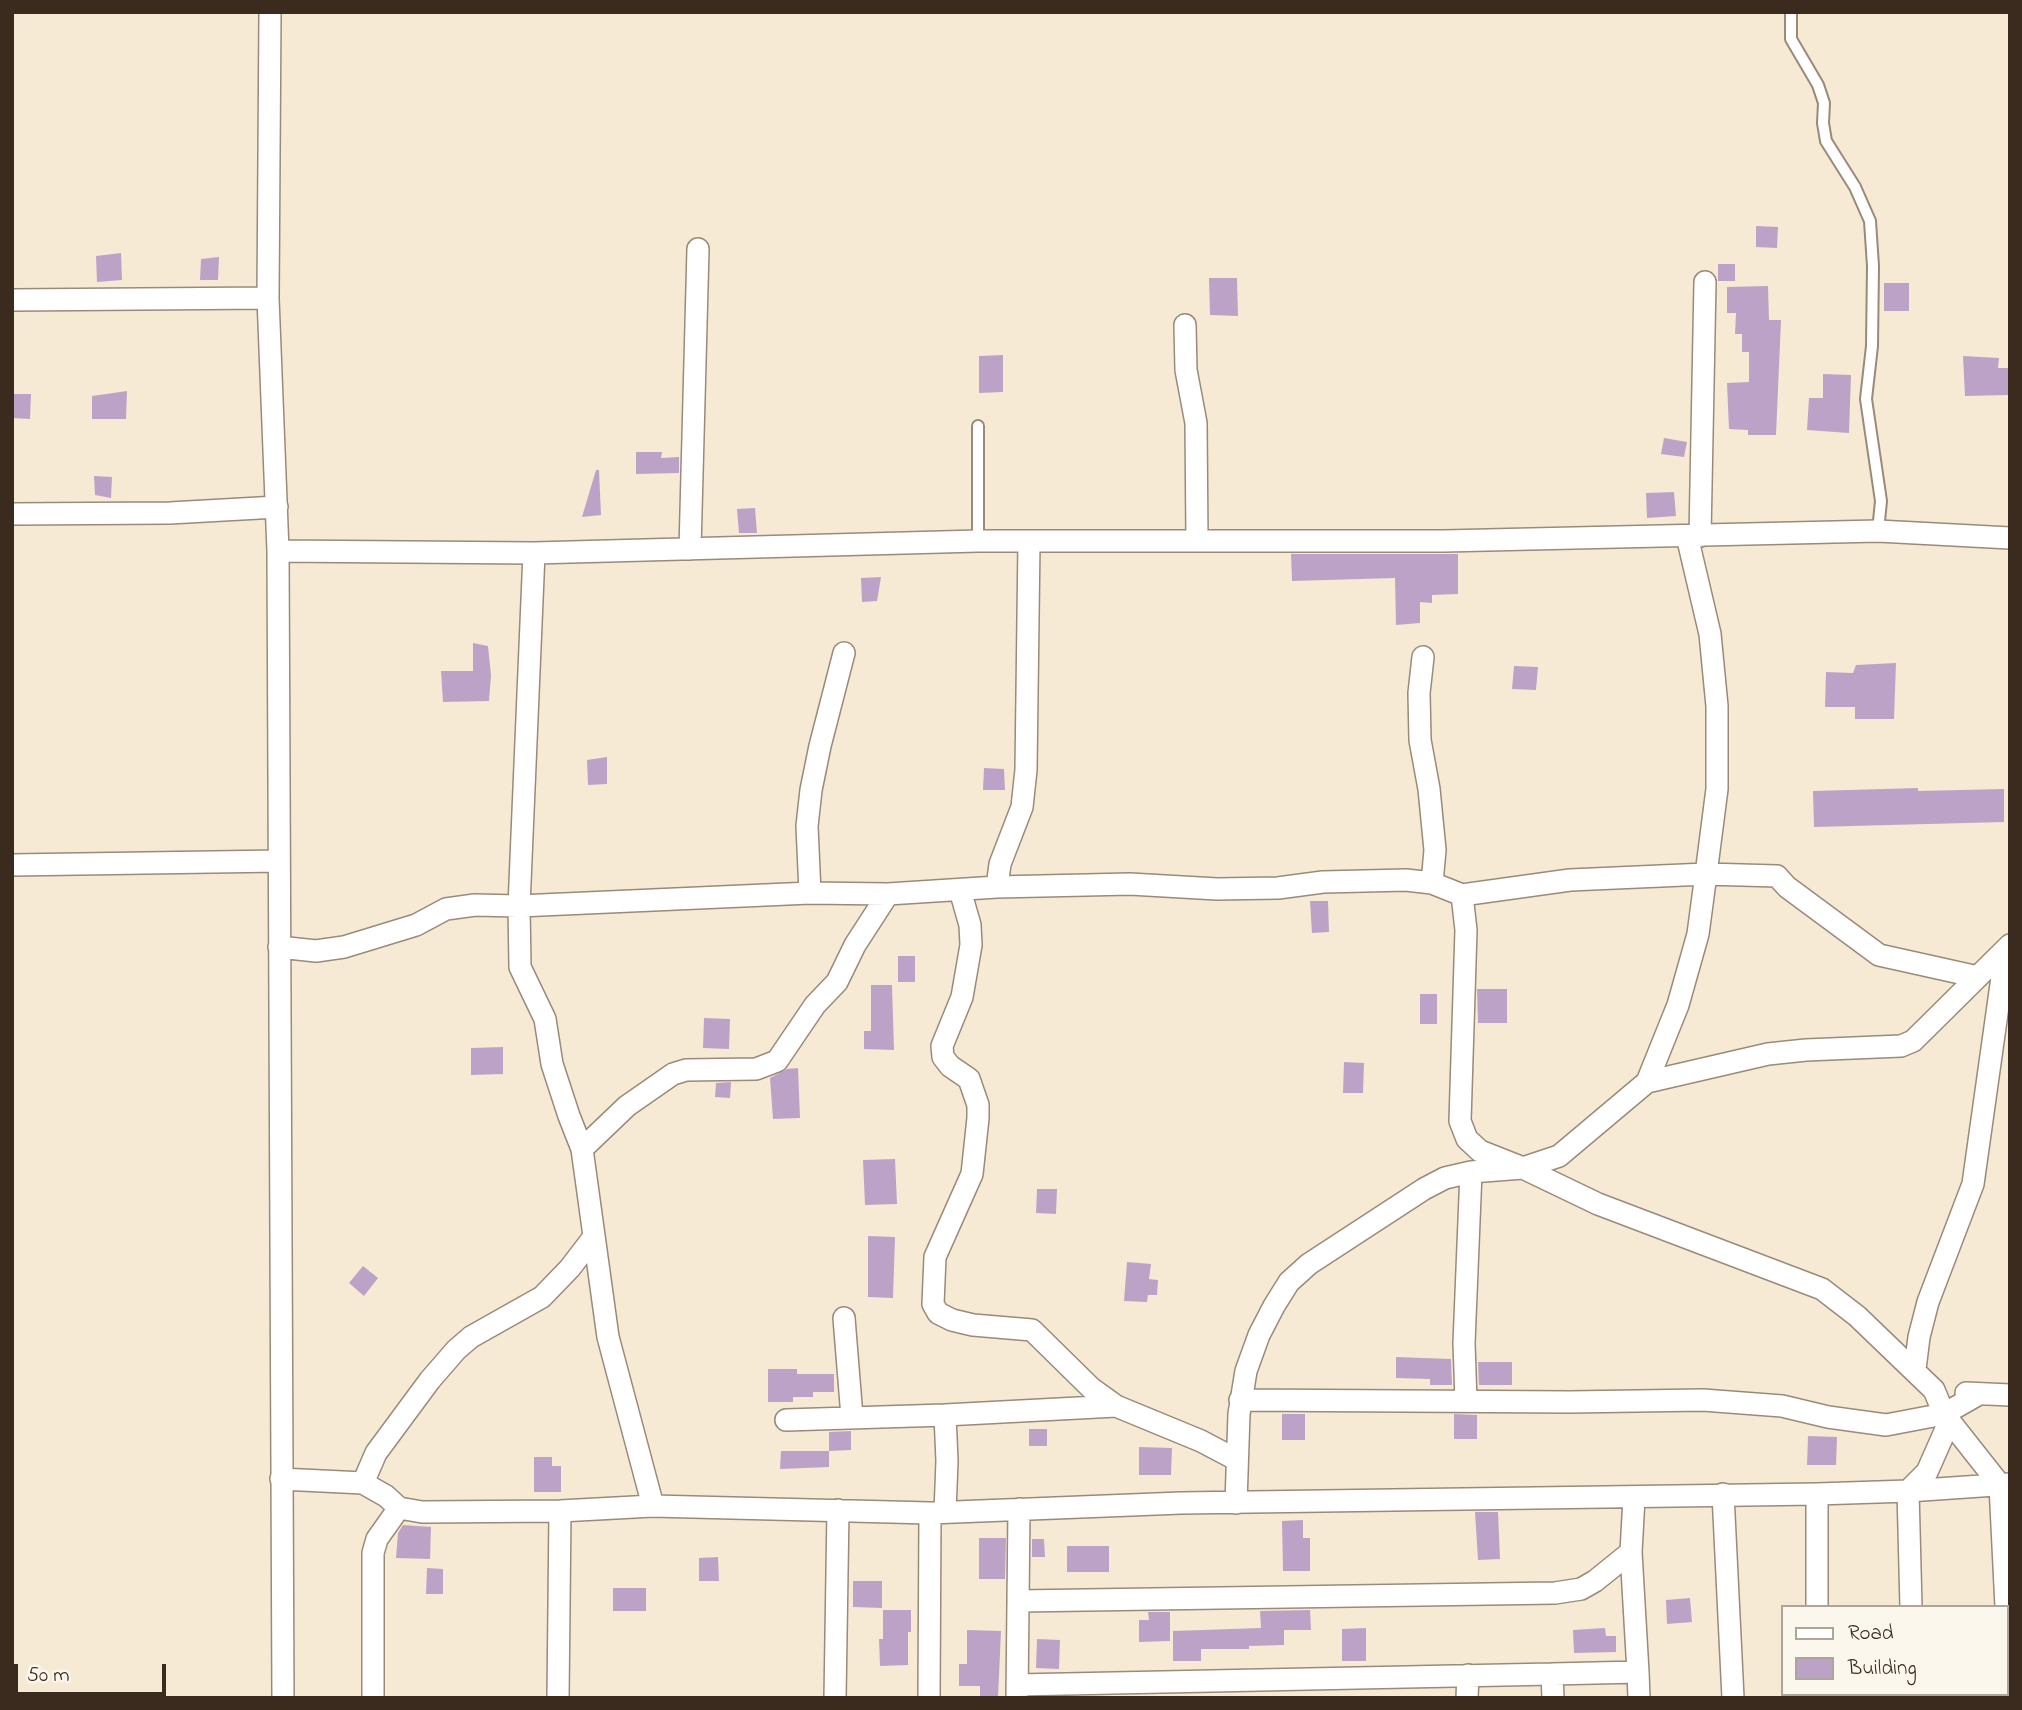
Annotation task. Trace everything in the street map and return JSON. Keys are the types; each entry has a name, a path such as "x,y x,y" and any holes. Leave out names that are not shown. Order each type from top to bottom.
{"street":[{"path":"270,12 268,298 278,551 282,1698"},
{"path":"690,549 698,249"},
{"path":"1647,1082 1678,1005 1698,934 1717,789 1717,706 1710,634 1693,536 1705,282"},
{"path":"12,300 268,298"},
{"path":"1185,324 1186,370 1196,424 1197,540"},
{"path":"12,514 170,513 277,507"},
{"path":"278,551 534,553 978,541 1444,541 1878,531 2010,538"},
{"path":"997,887 1000,864 1022,807 1026,770 1029,542"},
{"path":"534,553 519,906 520,967 545,1019 552,1063 582,1149 608,1337 653,1506"},
{"path":"810,893 807,826 811,790 844,653"},
{"path":"1423,657 1419,693 1420,728 1435,850 1432,883"},
{"path":"12,865 279,861"},
{"path":"279,947 316,951 344,947 416,925 446,909 475,905 519,906 810,893 888,894 997,887 1130,884 1228,889 1278,888 1323,882 1406,880 1432,883 1462,895 1570,880 1706,874 1777,876 1787,887 1879,955 1978,977"},
{"path":"960,890 970,925 971,945 962,997 942,1046 943,1058 969,1079 978,1105 978,1118 972,1174 935,1257 933,1304 938,1312 952,1320 973,1325 1032,1330 1091,1388 1116,1406 1201,1441 1237,1460"},
{"path":"582,1149 627,1106 673,1074 685,1070 756,1069 777,1061 815,1005 837,982 855,945 888,894"},
{"path":"1462,895 1466,930 1460,1121 1466,1174 1466,1401"},
{"path":"1236,1503 1240,1400 1246,1371 1259,1335 1289,1282 1309,1264 1445,1178 1523,1167 1559,1156 1647,1082 1768,1054 1901,1046 1913,1041 2008,947"},
{"path":"1914,1369 1928,1302 1973,1184 2008,947"},
{"path":"1460,1121 1467,1139 1480,1151 1523,1167 1598,1204 1822,1289 1857,1316 1934,1390 1947,1417 2005,1484 2006,1605"},
{"path":"363,1483 376,1453 430,1380 456,1350 471,1338 542,1297 570,1268 593,1238"},
{"path":"844,1318 852,1417"},
{"path":"1934,1390 2010,1395"},
{"path":"1240,1400 1703,1400 1771,1404 1828,1417 1886,1425 1947,1417 1979,1394"},
{"path":"786,1420 1116,1406"},
{"path":"929,1698 937,1512 947,1461 945,1415"},
{"path":"1911,1605 1908,1491 1927,1472 1947,1417"},
{"path":"281,1479 363,1483 386,1496 399,1508 422,1512 560,1511 653,1506 937,1512 1236,1503 1817,1494 2005,1484"},
{"path":"1723,1494 1732,1698"},
{"path":"1817,1494 1817,1605"},
{"path":"1634,1498 1632,1552 1639,1698"},
{"path":"373,1698 373,1553 377,1539 399,1508"},
{"path":"1019,1509 1017,1691 1357,1687 1468,1675 1638,1672"},
{"path":"835,1698 838,1510"},
{"path":"558,1698 560,1511"},
{"path":"1019,1601 1555,1593 1581,1589 1632,1552"},
{"path":"2008,1660 2010,1698"},
{"path":"1552,1674 1553,1698"},
{"path":"1467,1698 1468,1675"}],"lane":[{"path":"1791,12 1791,39 1818,85 1824,103 1826,141 1855,187 1870,221 1871,346 1866,399 1881,501 1878,531"},
{"path":"978,426 978,541"}],"building":[{"path":"1756,226 1778,227 1777,248 1756,247"},
{"path":"121,253 122,280 97,282 96,256"},
{"path":"219,257 218,280 200,280 201,259"},
{"path":"1718,264 1735,264 1735,281 1718,281"},
{"path":"1209,278 1237,278 1238,316 1210,315"},
{"path":"1884,283 1909,283 1909,311 1884,311"},
{"path":"1768,286 1769,320 1781,320 1776,435 1748,435 1748,430 1729,429 1727,383 1749,382 1749,352 1742,352 1742,334 1735,334 1736,313 1727,313 1727,287"},
{"path":"1003,355 1003,392 979,393 979,356"},
{"path":"1963,356 1999,358 1998,368 2010,368 2010,395 1965,396"},
{"path":"1823,374 1851,375 1849,433 1807,430 1809,398 1823,398"},
{"path":"127,391 126,419 92,419 92,396"},
{"path":"12,394 31,394 30,419 12,418"},
{"path":"1664,438 1687,442 1684,457 1661,454"},
{"path":"636,452 662,452 661,458 679,457 679,473 636,474"},
{"path":"596,470 599,470 601,515 582,517"},
{"path":"94,476 112,477 111,498 95,495"},
{"path":"1674,492 1676,516 1647,518 1646,493"},
{"path":"755,508 757,533 739,533 737,509"},
{"path":"1291,554 1458,554 1458,594 1432,595 1432,603 1420,602 1420,623 1396,625 1395,578 1292,581"},
{"path":"881,577 877,601 862,602 861,578"},
{"path":"473,643 488,646 491,675 489,701 443,702 441,671 473,671"},
{"path":"1896,663 1894,719 1855,719 1855,707 1825,707 1826,672 1853,673 1856,665"},
{"path":"1514,666 1538,667 1536,690 1512,689"},
{"path":"607,757 607,784 588,785 587,760"},
{"path":"984,768 1004,769 1005,790 983,790"},
{"path":"1918,788 1918,791 2004,789 2004,822 1814,827 1813,791"},
{"path":"1310,901 1328,901 1329,932 1312,933"},
{"path":"898,956 915,956 915,982 898,982"},
{"path":"871,985 892,985 894,1050 864,1049 864,1031 871,1031"},
{"path":"1477,989 1507,989 1507,1023 1478,1023"},
{"path":"1420,994 1437,994 1437,1024 1420,1024"},
{"path":"704,1018 730,1019 729,1049 703,1048"},
{"path":"503,1047 503,1074 471,1075 471,1048"},
{"path":"1344,1062 1364,1063 1363,1093 1343,1093"},
{"path":"798,1068 800,1118 773,1119 770,1078 787,1069"},
{"path":"731,1082 730,1098 715,1097 716,1083"},
{"path":"895,1159 897,1204 865,1205 863,1160"},
{"path":"1037,1189 1057,1189 1056,1214 1036,1213"},
{"path":"868,1236 895,1237 893,1298 868,1297"},
{"path":"1127,1262 1151,1264 1149,1279 1158,1280 1157,1295 1148,1295 1147,1302 1124,1301"},
{"path":"363,1266 378,1278 364,1296 349,1283"},
{"path":"1396,1357 1451,1359 1452,1385 1430,1385 1430,1379 1396,1378"},
{"path":"1478,1362 1512,1362 1512,1385 1479,1385"},
{"path":"768,1369 797,1369 797,1374 834,1374 834,1392 813,1392 813,1397 793,1397 793,1402 768,1402"},
{"path":"1282,1414 1305,1414 1305,1440 1282,1440"},
{"path":"1454,1414 1477,1415 1477,1439 1454,1439"},
{"path":"1029,1429 1047,1429 1047,1446 1029,1446"},
{"path":"851,1431 851,1450 829,1451 829,1432"},
{"path":"1808,1436 1837,1437 1836,1465 1807,1465"},
{"path":"1139,1447 1172,1448 1171,1475 1139,1475"},
{"path":"781,1451 829,1451 829,1467 780,1469"},
{"path":"534,1457 552,1457 552,1466 561,1466 561,1492 534,1492"},
{"path":"1475,1512 1498,1512 1500,1559 1478,1560"},
{"path":"1303,1520 1303,1538 1310,1538 1310,1571 1283,1571 1282,1521"},
{"path":"403,1525 431,1527 430,1559 396,1558 398,1533"},
{"path":"979,1538 1006,1538 1005,1579 979,1579"},
{"path":"1032,1539 1044,1539 1045,1557 1032,1557"},
{"path":"1067,1546 1109,1546 1109,1572 1067,1572"},
{"path":"718,1557 719,1581 699,1581 699,1558"},
{"path":"427,1568 443,1569 443,1594 426,1594"},
{"path":"853,1581 882,1581 882,1608 853,1607"},
{"path":"613,1588 646,1588 646,1611 613,1611"},
{"path":"1690,1598 1692,1622 1667,1624 1666,1600"},
{"path":"883,1610 911,1610 908,1665 880,1666 879,1639 883,1639"},
{"path":"1310,1610 1311,1630 1284,1630 1284,1645 1249,1646 1249,1649 1201,1649 1201,1661 1173,1661 1173,1631 1261,1628 1260,1611"},
{"path":"1148,1612 1170,1612 1170,1641 1139,1642 1139,1620 1149,1620"},
{"path":"1366,1628 1366,1661 1342,1661 1342,1629"},
{"path":"1605,1628 1606,1636 1616,1636 1616,1652 1574,1653 1573,1630"},
{"path":"967,1630 1001,1631 998,1698 980,1698 980,1686 959,1686 959,1664 967,1664"},
{"path":"1037,1639 1060,1640 1059,1669 1036,1668"}]}
